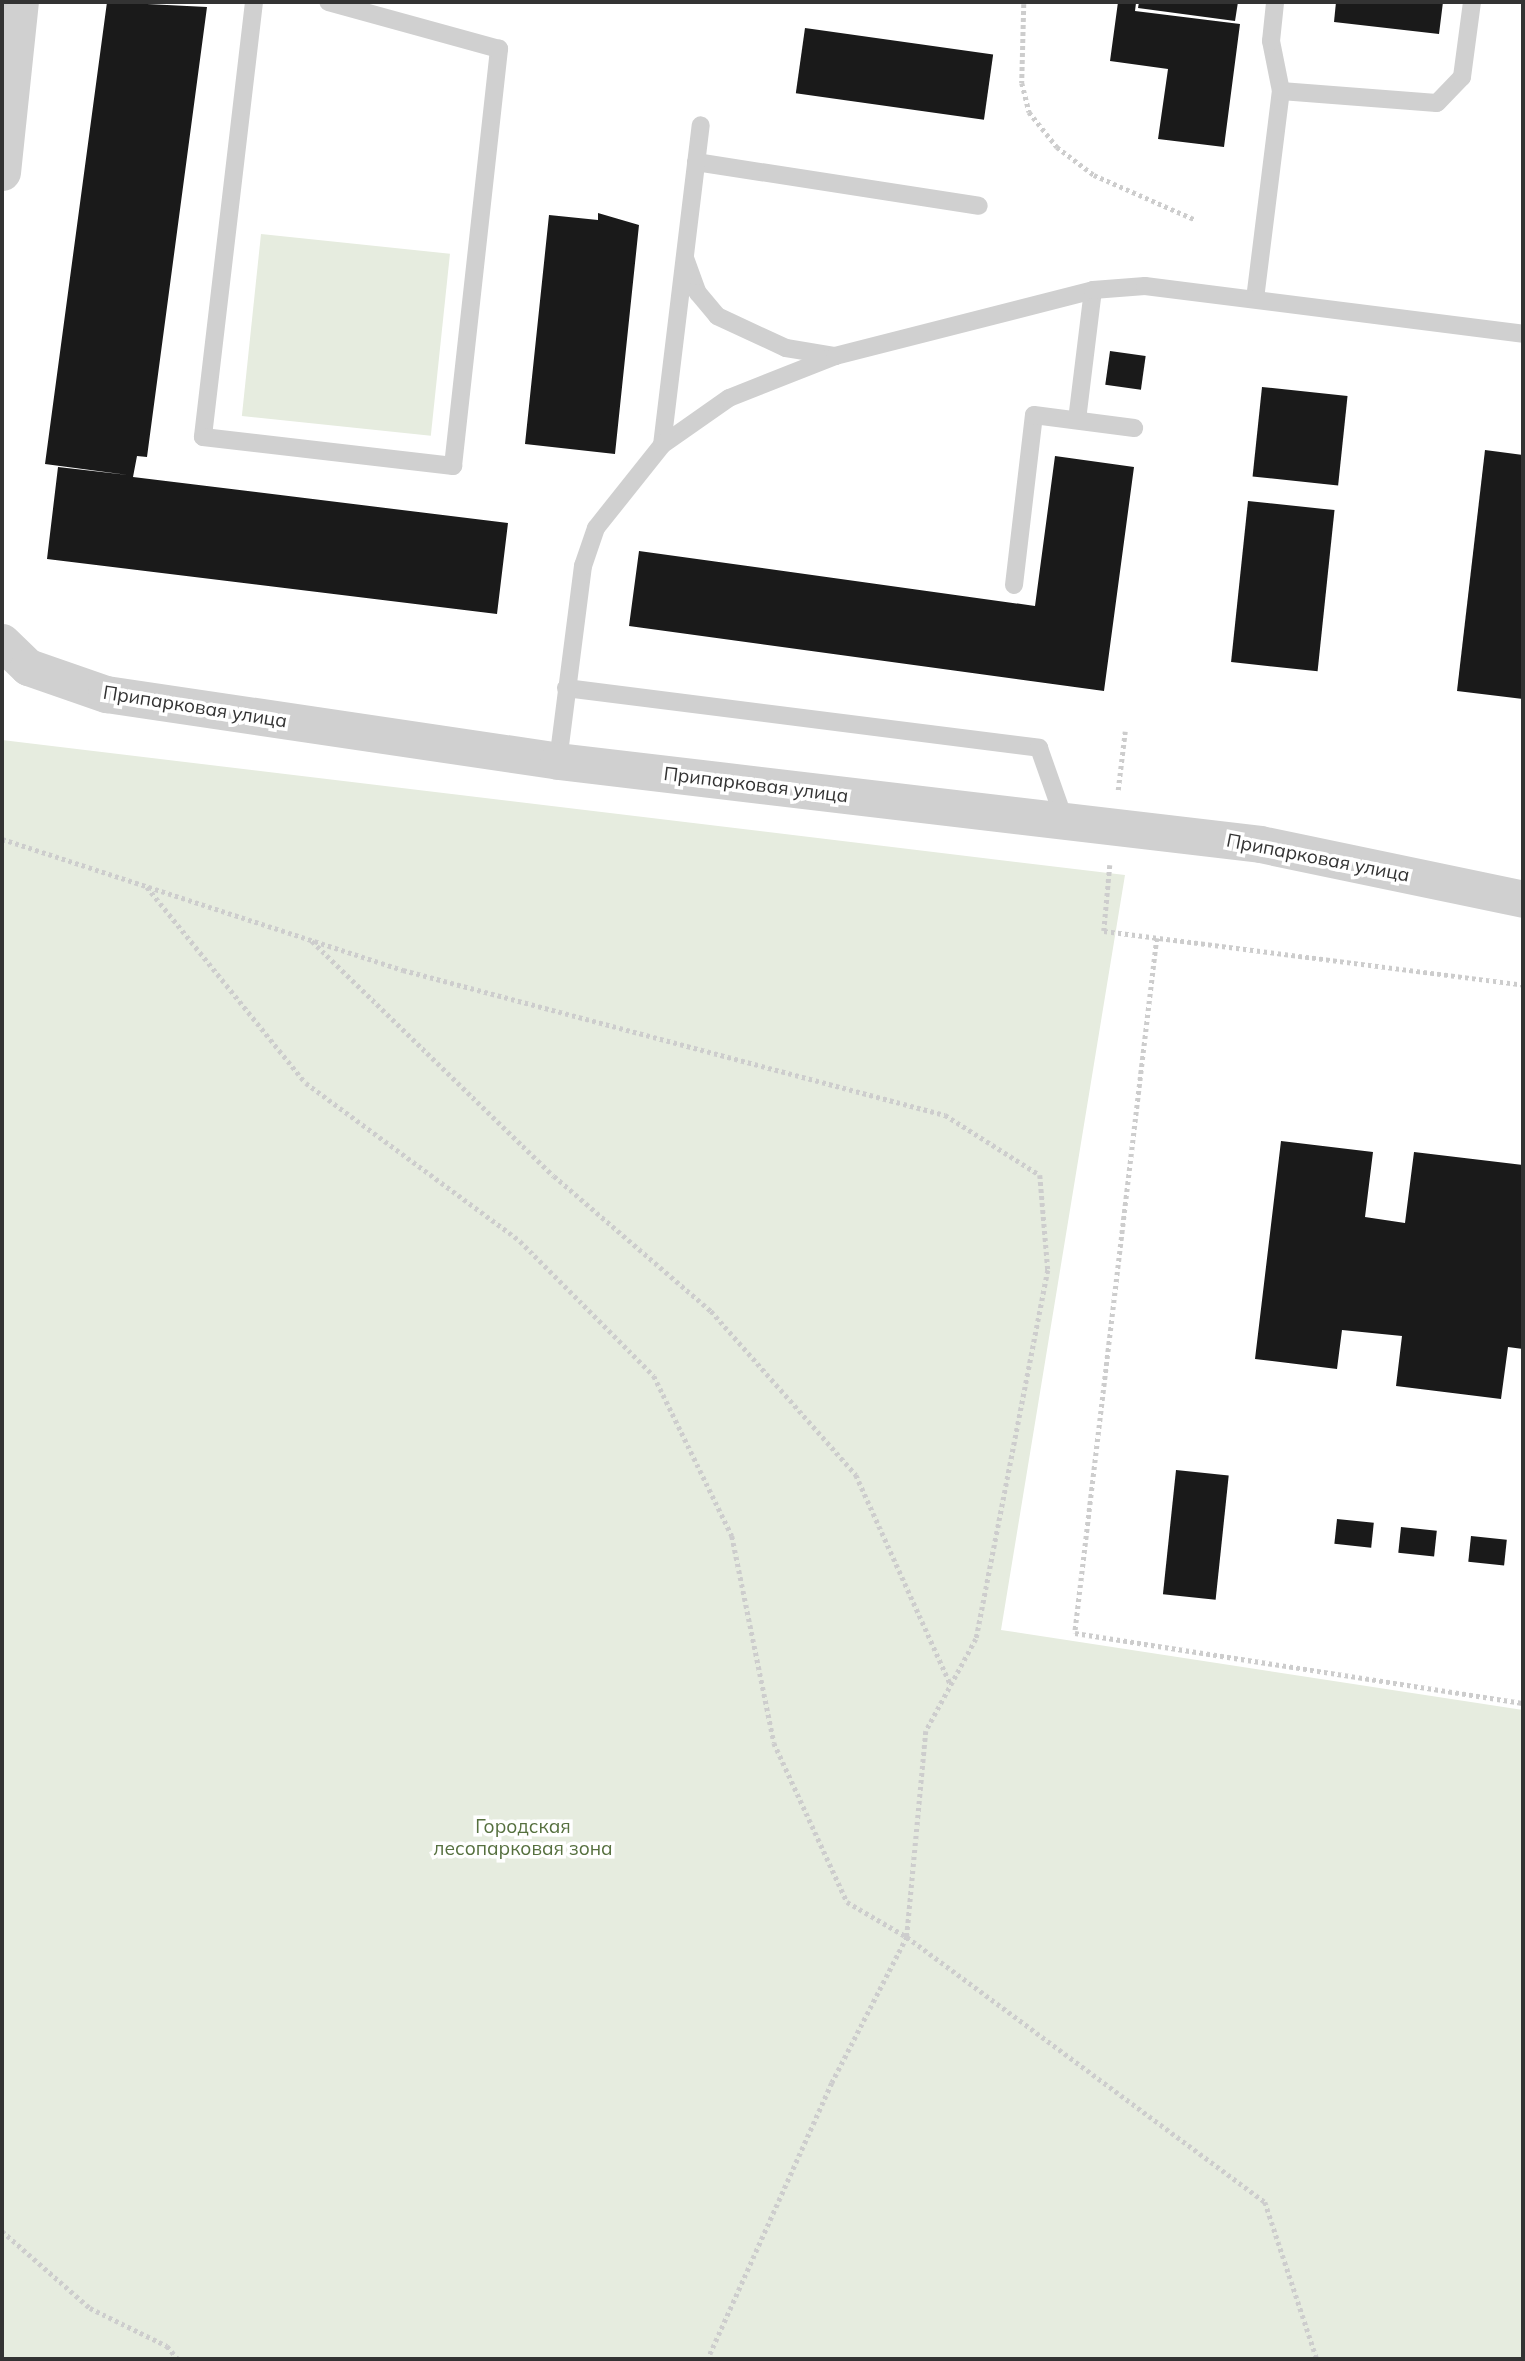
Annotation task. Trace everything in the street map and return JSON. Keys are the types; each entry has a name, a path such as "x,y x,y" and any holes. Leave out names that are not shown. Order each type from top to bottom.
{"street":[{"path":"2,172 20,2"},
{"name":"Припарковая улица","path":"2,642 28,667 106,694 558,761 1260,845 1523,899"}],"lane":[{"path":"254,2 203,437 453,466 499,49 328,2"},
{"path":"1255,299 1281,91 1271,41 1275,2"},
{"path":"1281,91 1437,103 1462,77 1472,2"},
{"path":"662,445 701,125"},
{"path":"696,162 979,206"},
{"path":"685,256 698,293 717,316 786,348 835,356"},
{"path":"558,761 583,566 596,528 662,445 729,398 835,356 1093,290 1145,286 1523,334"},
{"path":"1077,421 1093,290"},
{"path":"1014,585 1034,415 1134,428"},
{"path":"566,688 1038,748 1065,822"}],"path":[{"path":"1024,4 1022,83 1029,112 1057,147 1094,175 1196,220"},
{"path":"1125,731 1104,931 1523,985"},
{"path":"2,839 312,940 945,1115 1040,1175 1048,1270 976,1639 926,1731 907,1937 832,2083 708,2359"},
{"path":"147,887 306,1083 520,1241 654,1376 732,1536 774,1744 847,1902 907,1937 1265,2202 1317,2359"},
{"path":"1157,938 1075,1633 1523,1703"},
{"path":"312,940 554,1176 711,1311 856,1475 951,1685"},
{"path":"2,2231 90,2308 167,2346 178,2359"}],"green space":[{"path":"261,234 450,254 431,436 242,416"},
{"name":"Городская лесопарковая зона","path":"2,740 1125,875 1001,1630 1523,1710 1523,2359 2,2359"}],"building":[{"path":"107,2 207,7 147,457 137,456 133,477 508,523 497,614 47,559 58,467 128,475 45,464"},
{"path":"1118,2 1136,3 1135,11 1240,24 1224,147 1158,139 1168,69 1110,61"},
{"path":"1139,2 1238,2 1235,21 1138,8"},
{"path":"1336,2 1443,2 1439,34 1334,22"},
{"path":"805,28 993,54 984,120 796,93"},
{"path":"598,213 639,225 615,454 525,444 549,215 598,220"},
{"path":"1110,351 1146,356 1141,390 1105,385"},
{"path":"1262,387 1348,396 1338,485 1253,477"},
{"path":"1485,450 1523,455 1523,699 1457,691"},
{"path":"1055,456 1134,467 1104,691 629,626 639,551 1035,606"},
{"path":"1248,501 1335,510 1318,671 1231,662"},
{"path":"1281,1141 1373,1152 1365,1217 1405,1223 1414,1152 1523,1165 1523,1349 1508,1347 1501,1399 1396,1386 1402,1336 1342,1330 1337,1369 1255,1359"},
{"path":"1176,1470 1229,1476 1216,1600 1163,1594"},
{"path":"1337,1519 1374,1523 1371,1548 1334,1544"},
{"path":"1401,1527 1437,1531 1434,1557 1398,1553"},
{"path":"1471,1536 1507,1540 1504,1566 1468,1562"}]}
